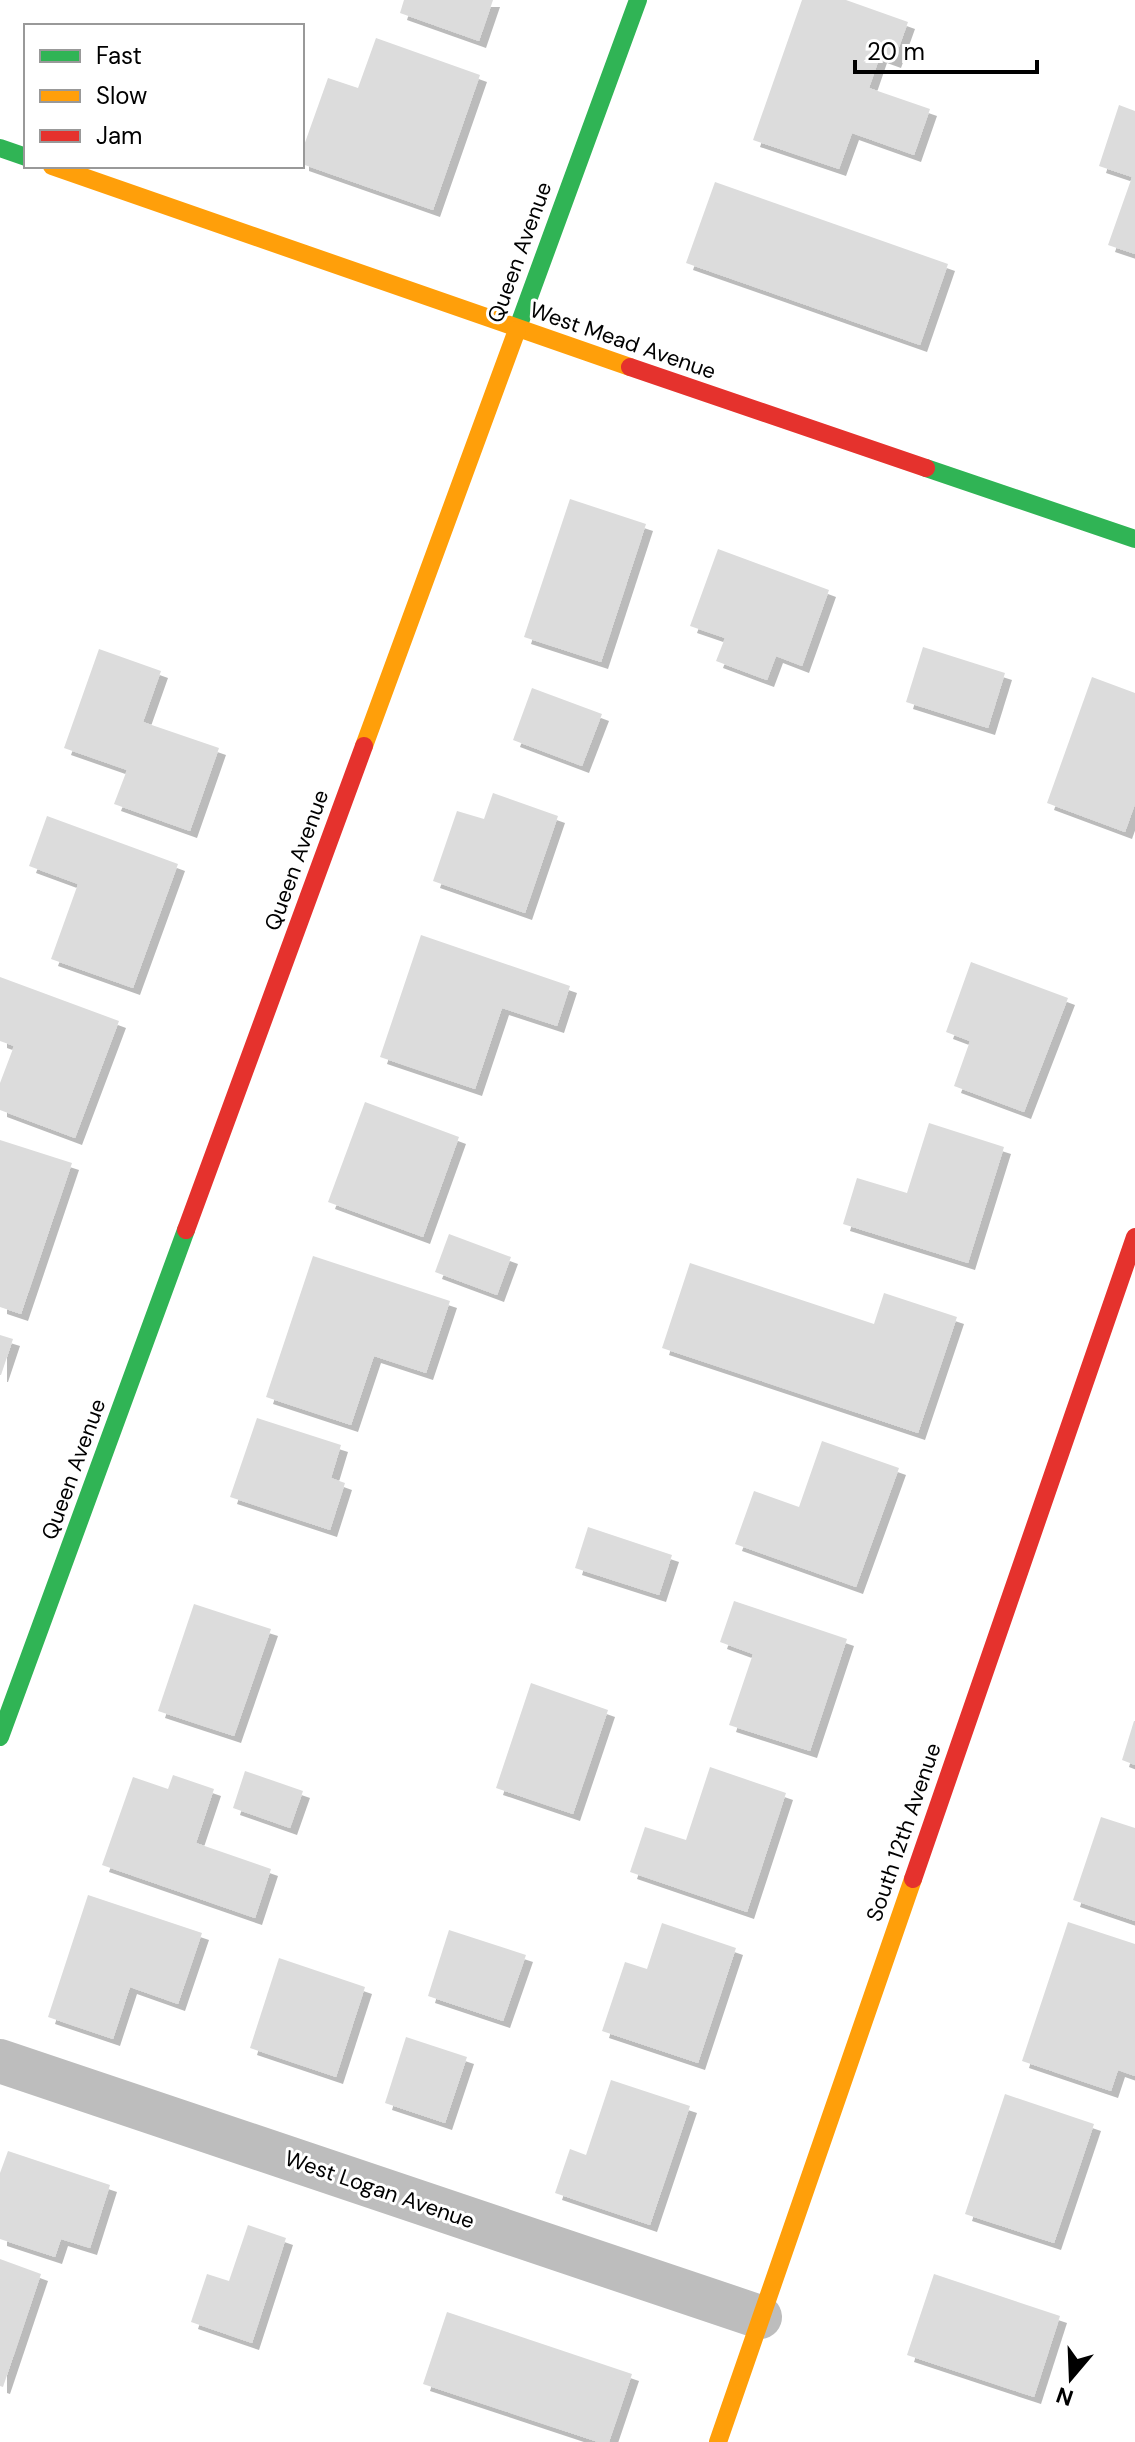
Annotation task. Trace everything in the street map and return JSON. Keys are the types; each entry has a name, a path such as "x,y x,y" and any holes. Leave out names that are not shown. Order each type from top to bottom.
{"street":[{"name":"Queen Avenue","path":"0,1737 638,0"},
{"path":"0,148 24,156"},
{"name":"West Mead Avenue","path":"58,168 517,329 1135,539"},
{"name":"South 12th Avenue","path":"718,2442 1135,1237"},
{"name":"West Logan Avenue","path":"0,2061 760,2317"}],"building":[{"path":"404,0 493,0 479,41 400,13"},
{"path":"802,0 846,0 908,22 894,61 880,56 869,88 930,109 914,155 852,133 839,169 753,140"},
{"path":"376,38 480,75 433,210 304,165 304,145 328,78 358,88"},
{"path":"1119,105 1135,111 1135,254 1108,245 1132,177 1099,166"},
{"path":"715,182 948,264 920,345 686,263"},
{"path":"570,499 646,524 601,662 524,637"},
{"path":"718,549 829,590 802,666 776,656 767,680 716,661 725,638 690,626"},
{"path":"923,647 1005,673 988,728 906,702"},
{"path":"99,649 161,671 143,722 219,748 190,831 114,804 127,770 64,748"},
{"path":"1092,677 1135,693 1135,804 1125,832 1047,803"},
{"path":"532,688 602,714 582,766 513,740"},
{"path":"493,793 558,816 525,913 433,881 457,811 484,819"},
{"path":"47,816 178,864 133,988 51,959 78,884 29,866"},
{"path":"421,935 570,986 557,1026 502,1008 475,1089 380,1057"},
{"path":"971,962 1068,998 1024,1112 954,1086 970,1041 946,1032"},
{"path":"0,977 119,1021 75,1138 0,1110 0,1083 14,1046 0,1041"},
{"path":"365,1102 459,1137 423,1237 328,1202"},
{"path":"929,1123 1004,1147 968,1263 843,1224 857,1178 907,1193"},
{"path":"0,1140 72,1163 21,1314 0,1307"},
{"path":"449,1234 511,1257 497,1295 435,1272"},
{"path":"313,1256 450,1301 426,1373 374,1356 351,1425 266,1397"},
{"path":"690,1263 874,1324 884,1293 957,1317 918,1433 662,1348"},
{"path":"0,1335 13,1339 1,1375 0,1375"},
{"path":"257,1418 341,1445 331,1478 345,1483 330,1530 230,1497"},
{"path":"822,1441 899,1468 856,1587 735,1544 754,1491 799,1507"},
{"path":"588,1527 672,1555 659,1595 575,1568"},
{"path":"734,1601 847,1639 810,1751 729,1725 753,1654 720,1642"},
{"path":"194,1604 271,1629 234,1736 158,1711"},
{"path":"531,1683 608,1710 573,1814 496,1788"},
{"path":"1135,1721 1135,1765 1122,1760"},
{"path":"710,1767 786,1793 747,1912 630,1872 645,1827 686,1840"},
{"path":"245,1771 303,1791 290,1828 233,1808"},
{"path":"173,1775 214,1789 196,1843 271,1869 255,1918 102,1865 133,1777 168,1789"},
{"path":"1101,1817 1135,1828 1135,1921 1073,1900"},
{"path":"88,1895 202,1933 178,2004 130,1987 113,2039 48,2017"},
{"path":"1068,1922 1135,1944 1135,2076 1118,2070 1111,2091 1022,2061"},
{"path":"662,1923 736,1948 698,2063 602,2031 625,1962 647,1969"},
{"path":"449,1930 526,1955 503,2021 428,1996"},
{"path":"279,1958 365,1987 336,2077 250,2048"},
{"path":"406,2037 467,2057 445,2123 385,2103"},
{"path":"611,2080 690,2106 650,2225 555,2193 570,2149 586,2155"},
{"path":"1005,2094 1094,2124 1054,2243 965,2214"},
{"path":"8,2151 110,2185 90,2248 61,2239 55,2257 0,2239 0,2173"},
{"path":"248,2225 286,2238 252,2343 191,2322 207,2274 229,2281"},
{"path":"0,2259 41,2274 3,2387 0,2386"},
{"path":"934,2274 1060,2316 1034,2397 907,2355"},
{"path":"447,2312 632,2374 609,2442 598,2442 423,2384"}],"traffic: fast":[{"path":"517,330 638,0"},
{"path":"0,148 24,156"},
{"path":"926,468 1135,539"},
{"path":"0,1737 186,1230"}],"traffic: slow":[{"path":"58,168 630,367"},
{"path":"364,746 517,330"},
{"path":"718,2442 913,1879"}],"traffic: jam":[{"path":"630,367 926,468"},
{"path":"186,1230 364,746"},
{"path":"913,1879 1135,1237"}]}
